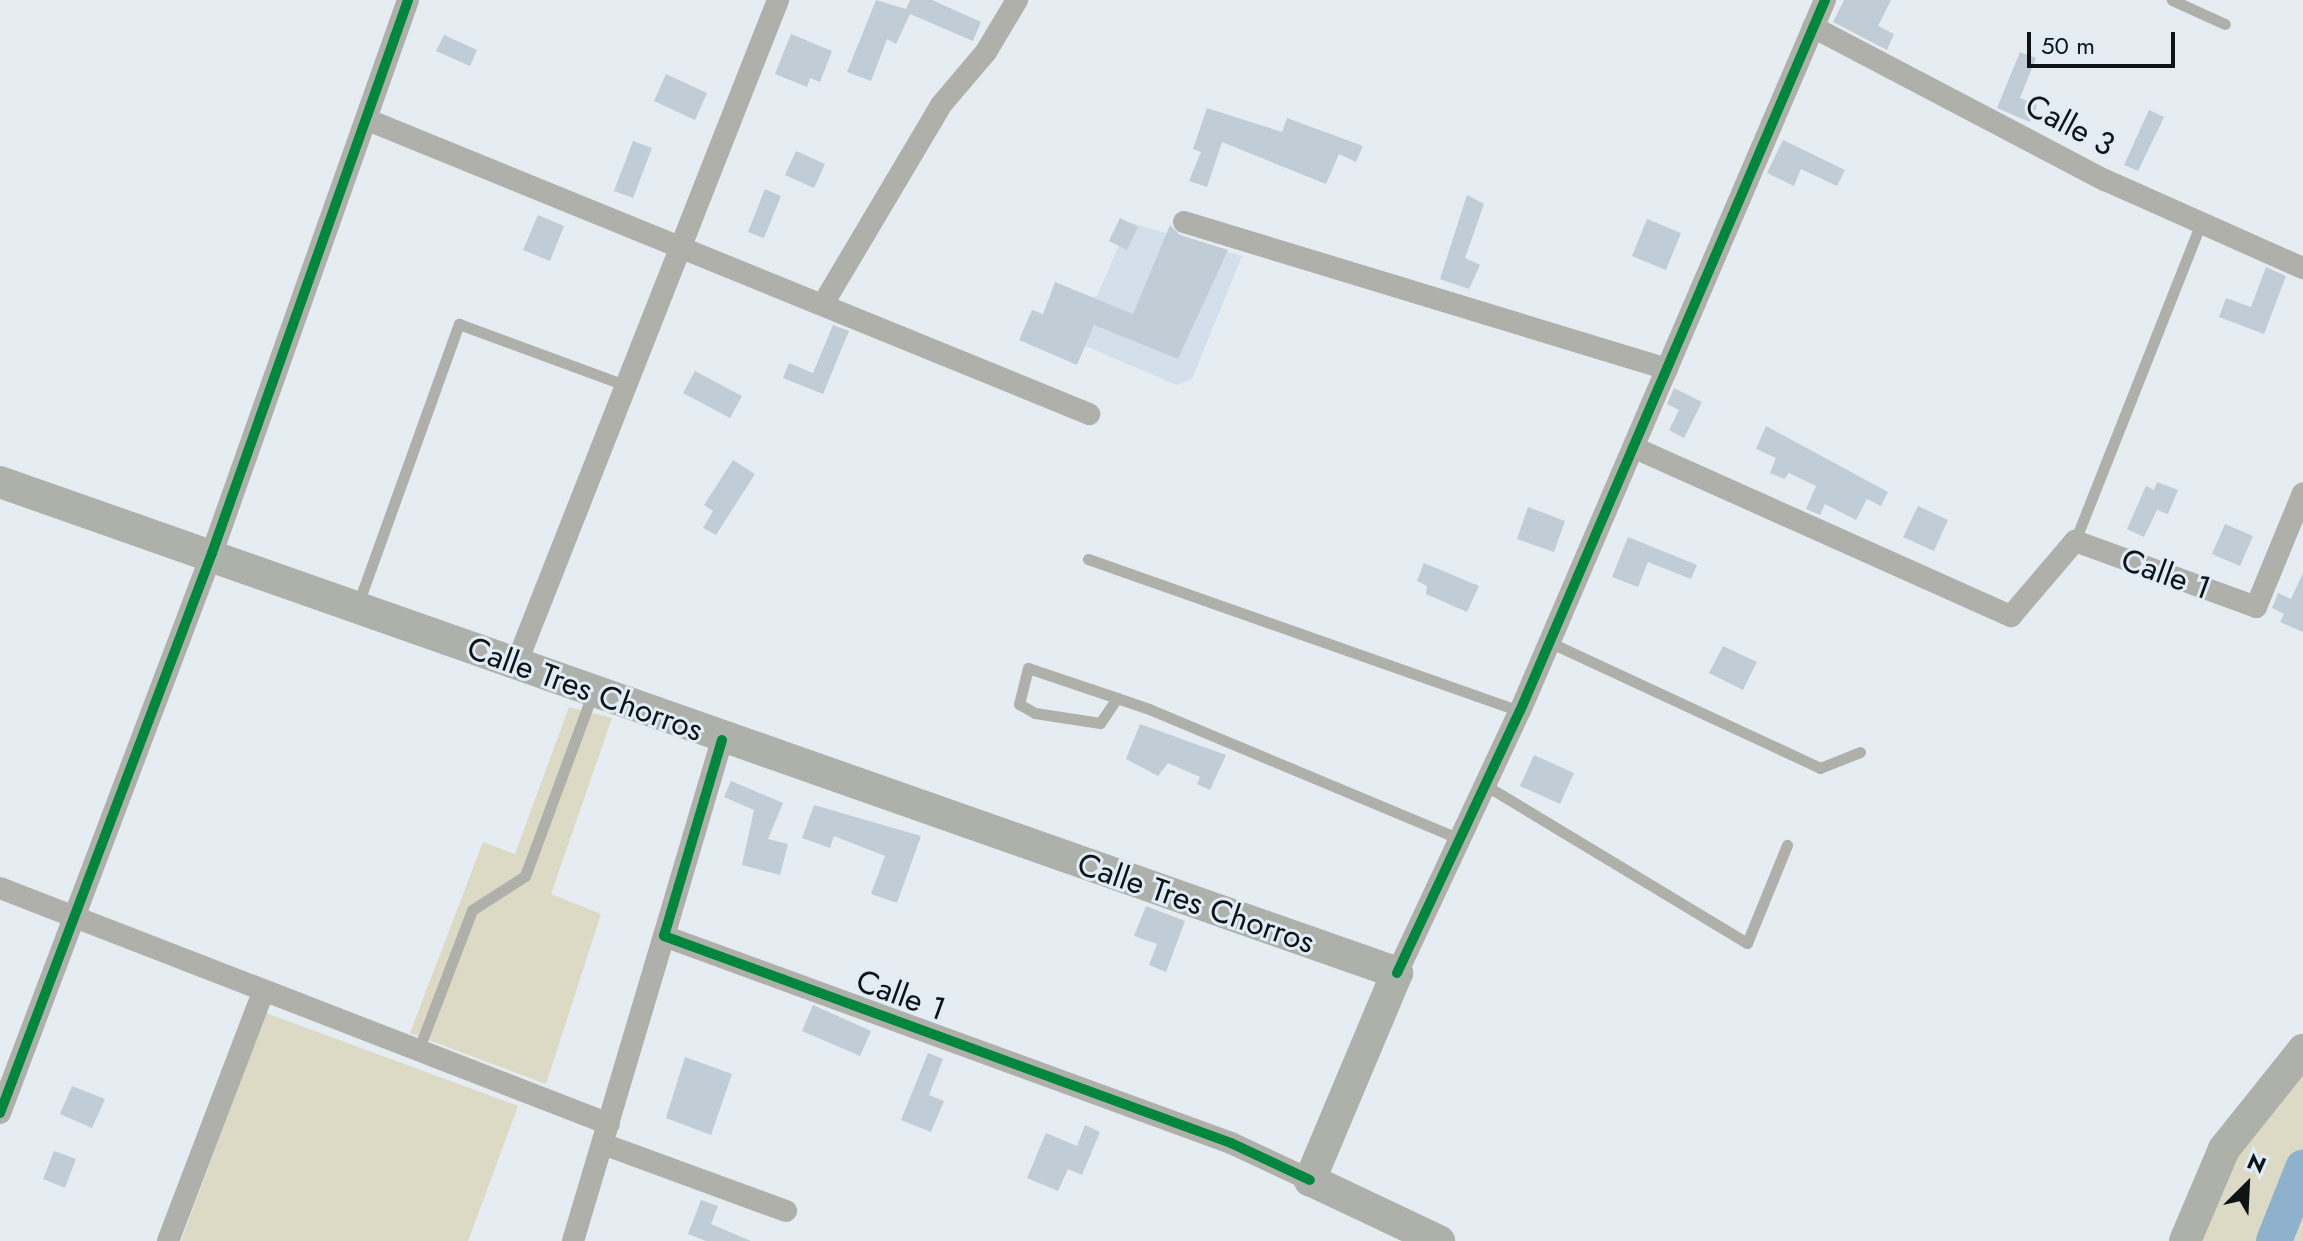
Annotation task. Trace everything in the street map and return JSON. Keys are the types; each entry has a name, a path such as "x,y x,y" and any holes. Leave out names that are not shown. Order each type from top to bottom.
{"main road":[{"name":"Calle Tres Chorros","path":"0,482 358,605 722,740 1397,973"},
{"path":"1310,1180 1397,973"},
{"path":"2185,1241 2224,1149 2303,1050"},
{"name":"Calle 1","path":"1310,1180 1439,1241"}],"street":[{"path":"0,1113 9,1057 74,918 212,553 408,0"},
{"path":"517,662 778,0"},
{"path":"823,304 946,96 986,52 1017,0"},
{"path":"1397,973 1520,711 1825,0"},
{"name":"Calle 3","path":"1813,27 2200,225 2303,268"},
{"path":"368,120 680,243 1089,414"},
{"path":"1184,222 1667,369"},
{"path":"1635,448 2011,616 2075,541"},
{"name":"Calle 1","path":"2075,541 2256,607 2303,493"},
{"path":"573,1241 722,740"},
{"path":"0,888 418,1051 786,1211"},
{"name":"Calle 1","path":"664,936 1231,1143 1310,1180"},
{"path":"168,1241 263,992"}],"lane":[{"path":"2172,0 2225,24"},
{"path":"2075,541 2200,225"},
{"path":"358,605 459,324 625,385"},
{"path":"1088,559 1520,711"},
{"path":"1549,642 1820,768 1860,752"},
{"path":"1117,698 1100,723 1035,713 1019,704 1028,668 1117,698 1460,839"},
{"path":"418,1051 472,910 525,876 594,691"},
{"path":"1485,785 1747,943 1787,845"}],"shaded area":[{"path":"1129,222 1242,256 1192,379 1177,385 1048,330 1064,305 1097,296"},
{"path":"569,707 612,718 551,894 601,914 546,1084 410,1033 483,842 515,854"},
{"path":"266,1013 518,1106 468,1241 181,1241"},
{"path":"2303,1074 2303,1241 2194,1241 2233,1138"}],"building":[{"path":"876,0 906,9 910,0 932,0 981,22 973,41 910,14 896,44 887,39 871,81 847,72"},
{"path":"1844,0 1891,0 1878,26 1894,34 1887,50 1833,22"},
{"path":"791,34 832,51 820,82 810,78 807,87 775,74"},
{"path":"444,35 477,50 470,66 436,51"},
{"path":"2020,52 2036,58 2020,98 2037,105 2030,122 1997,108"},
{"path":"666,74 707,93 695,120 654,101"},
{"path":"1207,108 1282,132 1287,118 1363,146 1356,162 1339,154 1326,184 1222,142 1207,187 1189,181 1201,152 1193,149"},
{"path":"2149,110 2164,117 2138,171 2124,165"},
{"path":"1783,140 1845,170 1837,186 1801,169 1794,186 1767,173"},
{"path":"633,141 652,148 633,198 614,191"},
{"path":"796,151 825,164 814,188 785,175"},
{"path":"765,189 781,196 764,238 748,232"},
{"path":"1467,195 1484,204 1465,258 1480,265 1469,289 1440,279"},
{"path":"538,215 564,226 550,261 523,250"},
{"path":"1120,218 1138,227 1127,250 1109,241"},
{"path":"1647,219 1681,233 1666,270 1632,256"},
{"path":"1170,225 1180,235 1228,250 1178,359 1094,325 1077,365 1019,340 1032,310 1043,314 1055,282 1133,314"},
{"path":"2266,267 2286,276 2264,334 2219,317 2226,298 2251,307"},
{"path":"833,325 849,331 823,394 783,378 789,363 813,373"},
{"path":"695,371 742,396 730,418 683,393"},
{"path":"1674,388 1702,402 1684,438 1669,430 1679,410 1667,404"},
{"path":"1766,426 1888,492 1881,506 1867,499 1856,520 1825,504 1820,515 1806,509 1816,486 1789,473 1784,479 1770,473 1776,458 1756,449"},
{"path":"733,460 755,474 716,535 703,528 713,511 704,505"},
{"path":"2157,482 2178,490 2168,514 2157,510 2144,537 2127,529 2146,486 2154,490"},
{"path":"1918,506 1948,520 1934,551 1903,537"},
{"path":"1528,507 1565,521 1554,552 1517,539"},
{"path":"2225,524 2253,536 2240,566 2212,554"},
{"path":"1628,537 1697,565 1691,579 1648,562 1638,587 1612,577"},
{"path":"1424,563 1479,586 1467,612 1426,594 1427,586 1417,581"},
{"path":"2303,573 2303,632 2280,622 2284,614 2272,608 2278,593 2291,599"},
{"path":"1723,646 1757,662 1743,690 1709,673"},
{"path":"1140,724 1226,755 1210,790 1197,784 1200,777 1168,763 1158,776 1126,759"},
{"path":"1534,755 1574,773 1560,804 1520,786"},
{"path":"731,781 783,803 768,839 788,844 780,875 742,865 754,810 724,797"},
{"path":"814,805 921,836 897,903 871,894 885,856 834,836 830,848 802,838"},
{"path":"1146,906 1185,921 1166,972 1149,965 1157,944 1134,936"},
{"path":"813,1005 871,1031 860,1056 802,1031"},
{"path":"928,1053 943,1059 929,1095 944,1101 931,1132 901,1120"},
{"path":"685,1057 732,1074 711,1135 666,1118"},
{"path":"72,1086 105,1099 92,1128 60,1114"},
{"path":"1085,1125 1100,1132 1082,1175 1068,1169 1058,1191 1027,1178 1046,1133 1077,1146"},
{"path":"54,1151 76,1159 65,1188 43,1179"},
{"path":"701,1200 718,1206 711,1224 751,1241 706,1241 688,1234"}],"waterway":[{"path":"2274,1241 2303,1168"}],"cycle path":[{"path":"0,1113 212,553 408,0"},
{"path":"1397,973 1520,711 1825,0"},
{"path":"722,740 664,936 1231,1143 1310,1180"}]}
